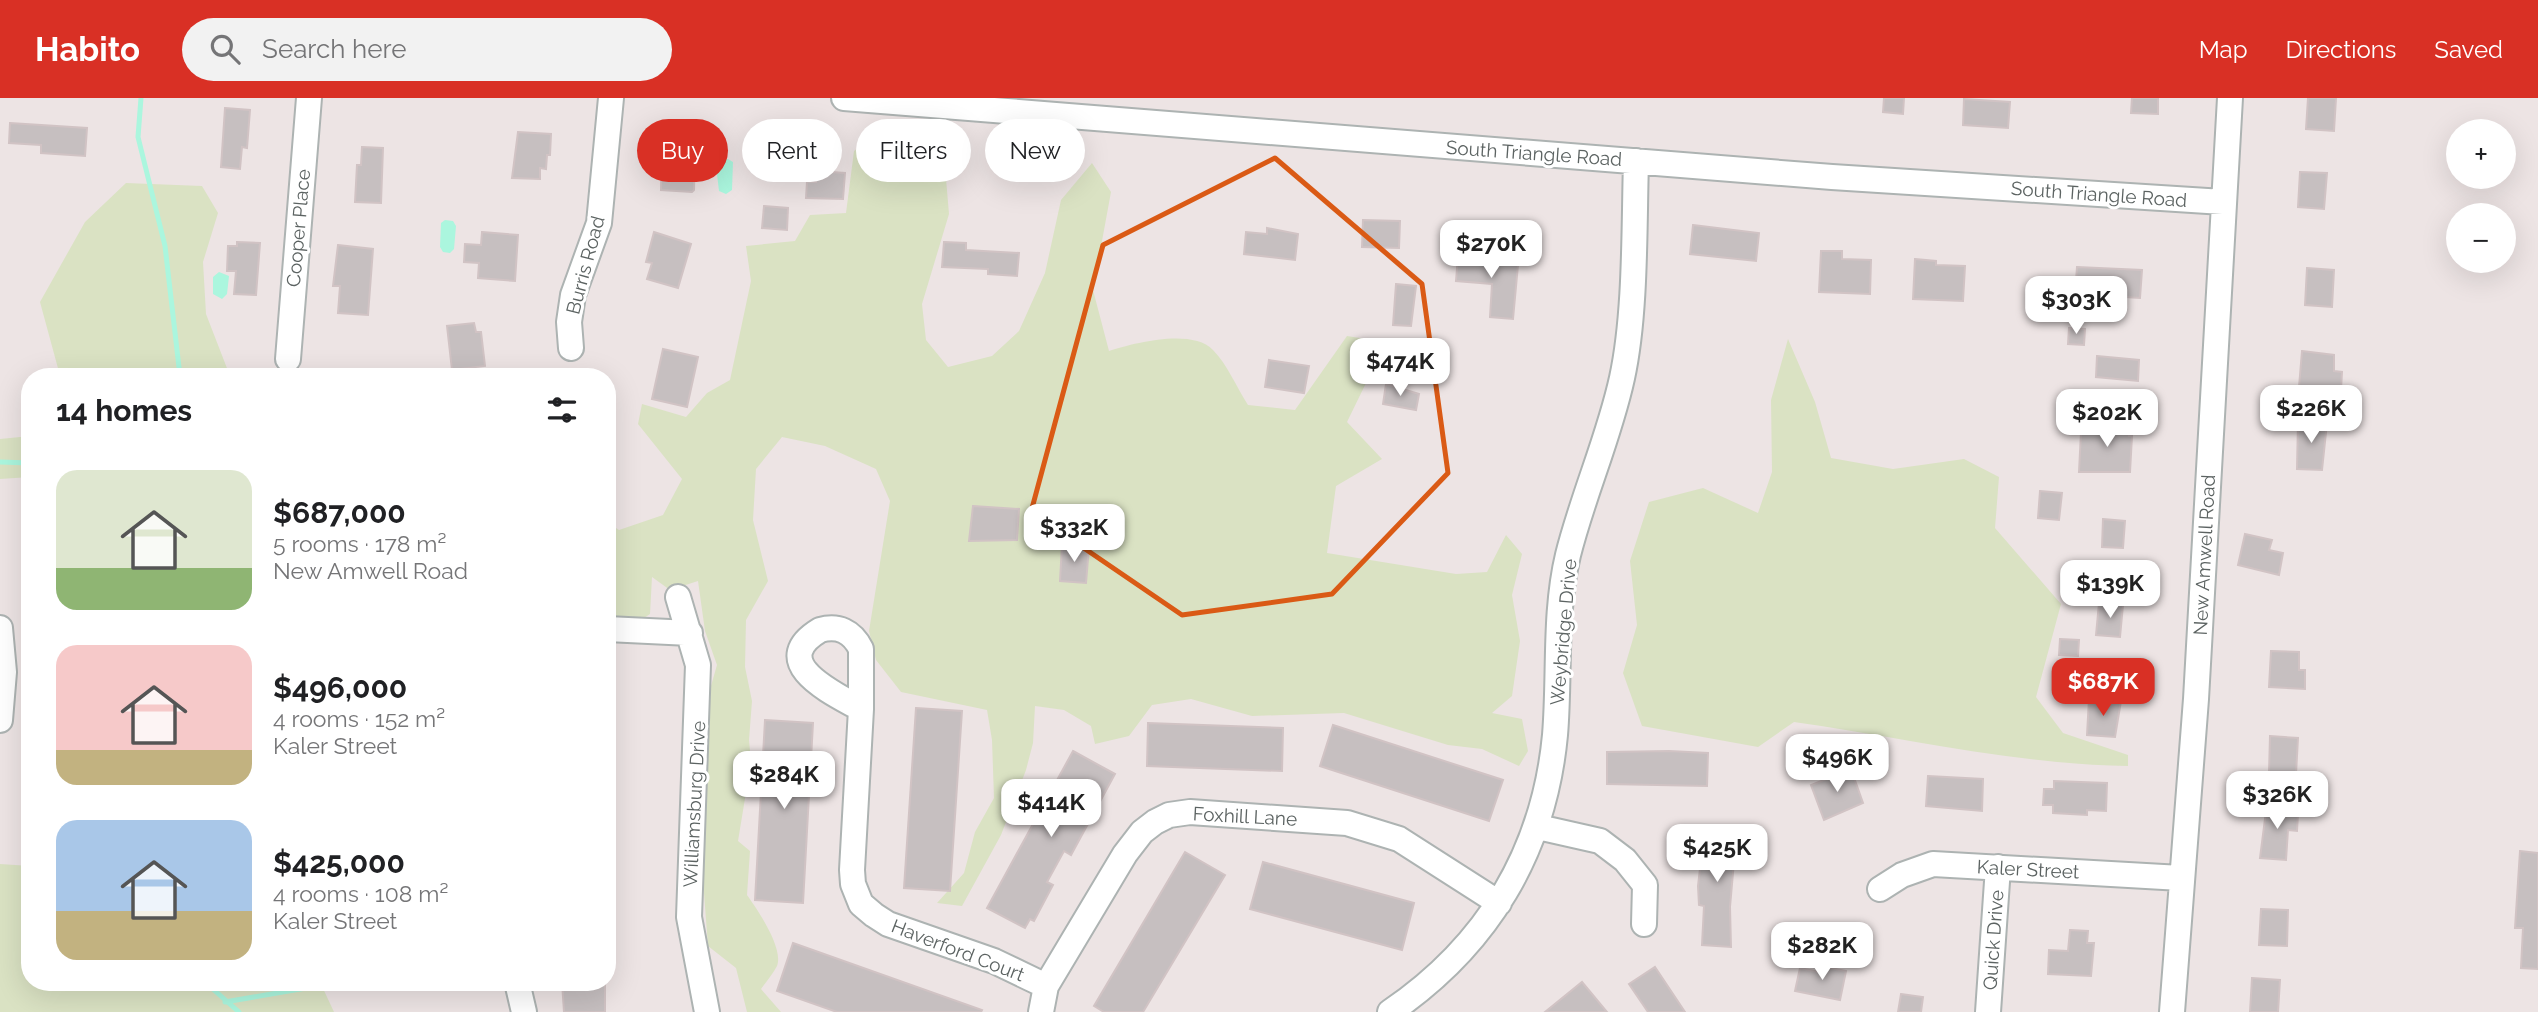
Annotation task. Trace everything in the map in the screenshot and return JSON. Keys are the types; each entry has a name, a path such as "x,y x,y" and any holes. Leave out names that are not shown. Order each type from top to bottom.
{"street":[{"name":"Cooper Place","path":"288,359 309,98"},
{"name":"Burris Road","path":"571,348 569,322 573,295 599,223 611,98"},
{"name":"South Triangle Road","path":"854,98 1636,161 2223,202"},
{"name":"New Amwell Road","path":"2172,1012 2196,686 2230,98"},
{"name":"Weybridge Drive","path":"1390,1012 1432,982 1455,960 1499,903 1538,827 1555,735 1563,587 1568,556 1621,380 1627,348 1636,161"},
{"name":"Williamsburg Drive","path":"678,597 698,665 689,917 707,1012"},
{"path":"0,628 4,672 0,720"},
{"path":"616,629 690,633"},
{"name":"Haverford Court","path":"861,709 852,870 861,904 888,924 994,961 1046,986"},
{"name":"Foxhill Lane","path":"1041,1012 1046,986 1125,854 1142,832 1169,815 1190,812 1347,823 1399,839 1499,903"},
{"path":"1538,827 1600,841 1625,860 1645,885 1644,924"},
{"name":"Kaler Street","path":"1880,889 1902,875 1933,864 2182,878"},
{"name":"Quick Drive","path":"1988,1012 1998,867"},
{"path":"519,991 524,1012"}],"highlighted area":[{"path":"1275,158 1422,284 1448,473 1332,594 1182,615 1031,512 1103,245"}],"shaded area":[{"path":"856,149 856,182 946,182 949,214 922,304 926,340 948,367 992,356 1019,331 1045,273 1061,200 1076,182 1085,182 1085,171 1092,163 1111,192 1093,290 1109,351 1162,339 1204,343 1223,362 1248,405 1295,410 1347,336 1386,342 1347,422 1382,459 1336,486 1327,553 1456,574 1487,572 1506,535 1522,554 1512,595 1520,641 1512,696 1492,713 1522,719 1528,751 1519,766 1482,749 1448,745 1344,713 1252,716 1191,699 1152,705 1129,736 1095,744 1091,726 1064,710 1035,706 1033,743 1026,770 1001,835 962,906 937,903 964,873 975,832 994,798 992,740 987,710 901,692 876,660 869,631 890,501 876,469 825,446 782,437 756,469 753,520 768,581 746,620 745,667 752,701 749,740 751,762 738,841 750,851 747,895 777,949 777,966 761,989 781,1012 747,1012 736,968 708,946 698,814 701,721 717,665 705,631 698,581 670,590 652,577 650,614 635,624 616,621 616,528 619,530 663,515 682,479 638,424 642,404 686,417 707,393 730,380 751,281 746,246 795,241 810,215 846,213"},
{"path":"728,159 733,162 732,190 726,194 719,191 718,182 728,182"},
{"path":"126,183 202,186 218,213 203,262 206,314 227,368 58,368 40,302 85,222"},
{"path":"445,220 453,221 456,226 454,249 450,253 443,252 440,247 441,223"},
{"path":"219,272 229,276 227,294 222,299 213,294 213,277"},
{"path":"1788,339 1815,402 1831,458 1893,469 1964,459 1999,477 1995,528 2061,604 2036,697 2063,733 2128,755 2128,766 2043,761 1794,722 1758,747 1642,726 1623,673 1637,625 1630,561 1649,502 1703,488 1758,513 1772,472 1771,400"},
{"path":"21,437 21,478 0,479 0,439"},
{"path":"1832,741 1843,747 1840,755 1832,754 1822,761 1810,752 1816,743 1828,744"},
{"path":"0,864 21,865 21,991 324,991 334,1012 0,1012"}],"building":[{"path":"1884,98 1904,98 1903,114 1883,112"},
{"path":"2132,98 2158,98 2158,114 2131,113"},
{"path":"2308,98 2336,98 2334,131 2306,129"},
{"path":"1964,99 2010,102 2008,128 1963,125"},
{"path":"225,108 250,110 247,148 242,147 240,169 221,167"},
{"path":"10,123 87,128 85,156 41,153 41,145 9,143"},
{"path":"518,132 551,134 550,155 547,155 546,169 540,168 540,179 512,178"},
{"path":"362,147 383,148 381,203 355,202 357,165 361,165"},
{"path":"2300,172 2327,173 2324,209 2298,207"},
{"path":"842,173 845,173 843,199 806,198 807,182 842,182"},
{"path":"661,182 694,182 692,192 661,190"},
{"path":"764,206 788,208 787,230 762,228"},
{"path":"1363,220 1400,221 1399,248 1362,247"},
{"path":"1693,225 1759,233 1756,261 1690,254"},
{"path":"1267,228 1298,234 1295,260 1244,254 1246,232 1267,234"},
{"path":"482,232 518,235 515,281 478,278 479,263 464,262 465,244 481,245"},
{"path":"654,232 691,244 678,288 647,279 652,263 646,262"},
{"path":"237,242 260,243 256,295 234,294 236,271 227,271 228,246 237,246"},
{"path":"944,242 966,243 966,250 1019,253 1017,276 988,274 988,269 942,267"},
{"path":"338,245 373,249 368,315 338,313 340,286 333,286"},
{"path":"1468,251 1496,254 1496,263 1518,265 1513,319 1490,317 1492,284 1456,281 1458,256 1468,257"},
{"path":"1821,251 1842,251 1842,259 1871,260 1870,294 1819,292"},
{"path":"1915,259 1936,261 1936,265 1965,266 1963,301 1913,299"},
{"path":"2077,267 2142,270 2140,298 2075,294"},
{"path":"2307,268 2334,270 2332,307 2305,305"},
{"path":"1396,284 1416,286 1411,326 1393,325"},
{"path":"474,323 476,332 481,332 485,366 452,368 447,326"},
{"path":"2069,328 2085,329 2084,345 2068,344"},
{"path":"663,349 698,357 687,407 652,399"},
{"path":"2302,351 2334,355 2334,371 2342,372 2341,390 2299,387"},
{"path":"2097,356 2139,360 2138,381 2096,377"},
{"path":"1269,360 1309,366 1304,393 1265,387"},
{"path":"1386,384 1419,394 1416,410 1383,404"},
{"path":"2108,421 2130,423 2130,472 2079,472 2081,432 2095,433 2096,426 2108,427"},
{"path":"2298,421 2327,423 2322,470 2297,469"},
{"path":"2040,491 2062,493 2059,520 2038,518"},
{"path":"973,506 1019,509 1017,540 969,541"},
{"path":"2103,519 2125,521 2123,548 2102,547"},
{"path":"2245,534 2272,540 2269,550 2283,553 2279,575 2238,565"},
{"path":"1062,545 1089,547 1086,583 1060,581"},
{"path":"2099,603 2123,605 2120,637 2096,635"},
{"path":"2060,639 2079,640 2078,656 2059,655"},
{"path":"2271,651 2299,652 2299,670 2305,670 2305,689 2269,687"},
{"path":"2065,672 2095,674 2094,694 2064,691"},
{"path":"2089,699 2121,701 2115,737 2087,735"},
{"path":"916,708 962,711 950,891 904,888"},
{"path":"765,720 813,723 803,903 755,900"},
{"path":"1148,723 1283,728 1282,771 1147,766"},
{"path":"1333,725 1503,780 1489,821 1320,766"},
{"path":"2270,736 2298,738 2296,774 2269,773"},
{"path":"1073,751 1115,774 1071,855 1064,851 1047,882 1053,885 1034,921 1030,919 1025,928 987,908"},
{"path":"1607,752 1708,753 1707,786 1607,784"},
{"path":"1851,769 1863,803 1824,820 1811,785"},
{"path":"1928,776 1983,779 1982,811 1926,806"},
{"path":"2054,781 2107,783 2106,811 2087,810 2087,815 2053,813 2053,805 2043,805 2044,789 2054,789"},
{"path":"2267,803 2290,804 2289,813 2298,814 2297,831 2288,830 2286,860 2260,858"},
{"path":"1705,825 1737,827 1730,907 1731,947 1702,945 1704,906 1699,905 1698,886"},
{"path":"2520,851 2538,853 2538,969 2521,968 2523,928 2515,928"},
{"path":"1185,852 1225,875 1143,1012 1104,1012 1094,1006"},
{"path":"1263,862 1414,903 1402,950 1250,909"},
{"path":"2261,909 2288,910 2287,946 2259,945"},
{"path":"2070,930 2088,931 2087,943 2094,943 2091,976 2048,974 2049,950 2068,951"},
{"path":"793,943 982,1010 837,1012 777,991"},
{"path":"1821,966 1846,971 1840,1000 1795,991 1800,968 1819,972"},
{"path":"1655,967 1685,1012 1648,1012 1629,984"},
{"path":"2252,978 2280,980 2278,1012 2250,1012"},
{"path":"1582,982 1607,1012 1545,1012"},
{"path":"563,991 605,991 605,1012 564,1012"},
{"path":"1901,994 1923,997 1921,1012 1898,1012"}],"waterway":[{"path":"141,98 138,137 165,246 179,368"},
{"path":"0,462 21,463"},
{"path":"215,991 239,1012"},
{"path":"225,1002 289,991"}]}
